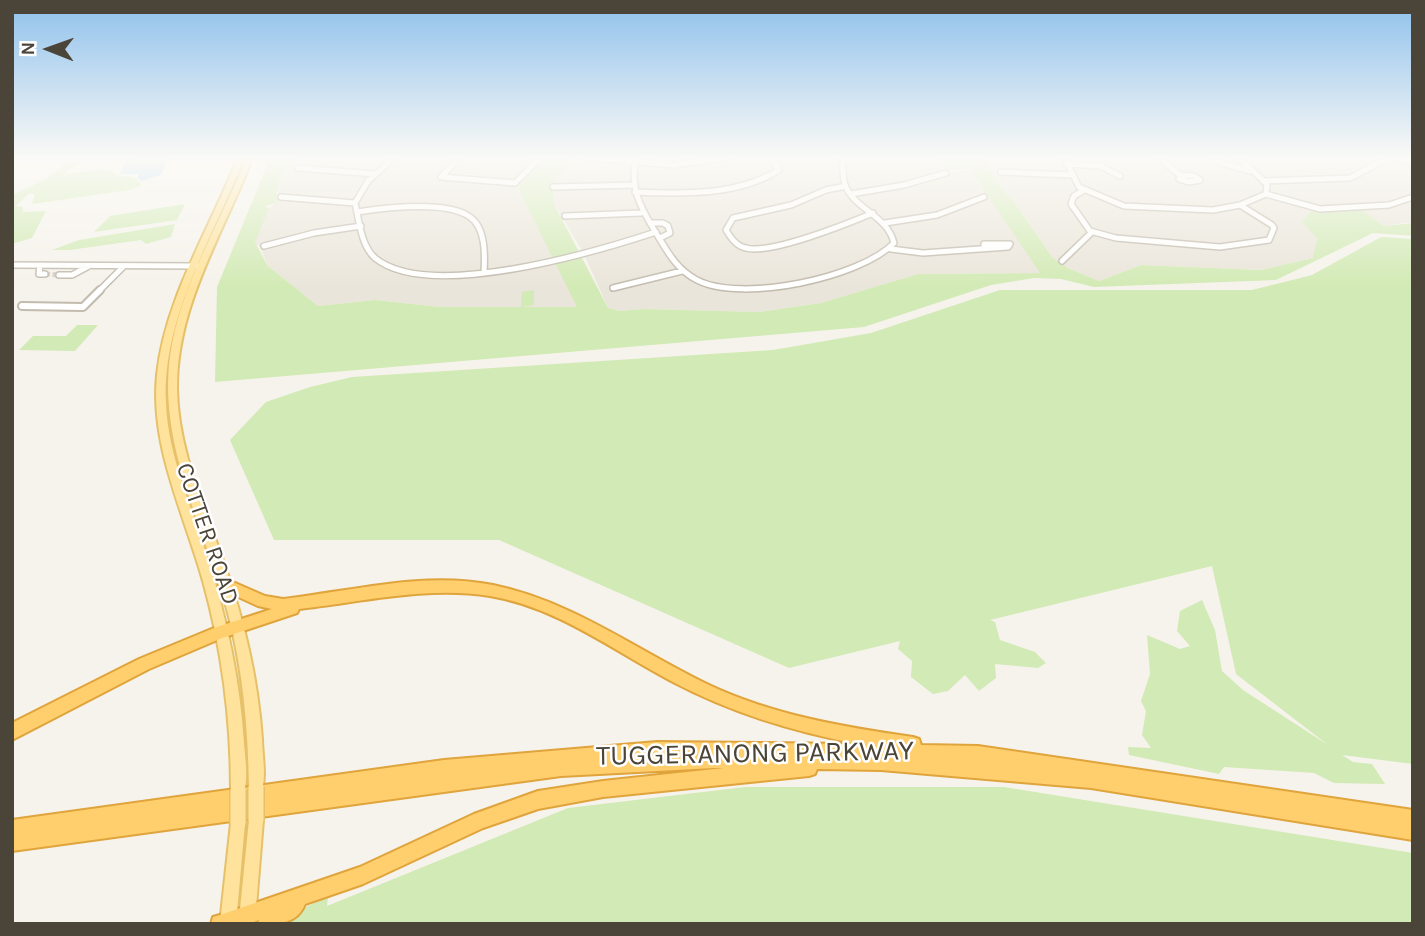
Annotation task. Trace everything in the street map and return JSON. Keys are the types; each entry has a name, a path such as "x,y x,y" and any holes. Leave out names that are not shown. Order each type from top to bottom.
{"highway":[{"path":"226,585 272,605 312,603"},
{"path":"12,732 144,664 219,632 312,603 371,592 433,586 490,590 516,596 566,616 701,689 760,713 873,740 978,754"},
{"name":"TUGGERANONG PARKWAY","path":"12,829 444,768 657,750 978,754 1413,819"},
{"name":"TUGGERANONG PARKWAY","path":"12,842 561,768 714,760 881,762 1091,780 1413,831"},
{"path":"234,921 363,875 480,820 538,800 667,782 881,762"},
{"path":"267,924 314,894"}],"main road":[{"name":"COTTER ROAD","path":"224,201 198,266 181,326 175,355 172,407 183,468 226,585 238,626 254,708 256,820 234,921"},
{"name":"COTTER ROAD","path":"229,201 174,315 164,356 161,410 164,444 174,482 201,555 219,632 237,732 234,921"}],"street":[{"path":"320,201 355,204"},
{"path":"357,201 355,204 370,253 388,267 422,274 484,273 601,250 656,232"},
{"path":"638,201 641,212 682,271 703,283 722,289 760,288 839,272 878,259 891,248 894,237 886,223 859,201"},
{"path":"801,201 739,216 730,221 726,230 737,245 745,249 756,249 829,232 873,213"},
{"path":"886,223 937,215 974,201"},
{"path":"1072,201 1071,204 1084,226 1092,232 1164,243 1215,247 1241,246 1269,240 1274,228 1272,225 1240,205"},
{"path":"1111,201 1124,206 1213,210 1250,201"},
{"path":"1290,201 1320,209 1389,205 1402,201"},
{"path":"358,212 391,207 450,211 467,215 473,219 484,248 484,273"},
{"path":"565,216 641,212"},
{"path":"650,223 663,223 668,226 670,233 660,238"},
{"path":"264,246 314,233 361,226"},
{"path":"1062,261 1092,232"},
{"path":"891,248 923,253 984,247"},
{"path":"12,265 198,266"},
{"path":"40,265 40,274 45,274"},
{"path":"60,275 72,275 89,265"},
{"path":"22,306 83,307 124,266"},
{"path":"613,288 682,271"}],"shaded area":[{"path":"278,201 524,201 578,307 440,307 375,300 318,306 268,266 260,247 252,241 269,208"},
{"path":"992,201 1041,273 918,274 821,303 759,312 644,309 619,311 608,308 584,254 553,202"},
{"path":"1013,201 1413,201 1413,222 1384,226 1361,209 1317,238 1314,258 1261,270 1141,265 1099,281 1068,268 1052,257"}],"green space":[{"path":"12,201 22,201 16,206 23,207 23,212 46,211 32,238 12,244"},
{"path":"33,201 55,201 32,204"},
{"path":"253,201 277,201 265,207 269,208 255,242 268,266 318,306 375,300 440,307 577,307 524,201 553,201 608,308 619,311 644,309 759,312 821,303 918,274 1040,273 991,201 1013,201 1052,257 1068,268 1099,281 1141,265 1261,270 1313,258 1317,238 1302,222 1311,211 1361,209 1384,226 1413,223 1413,236 1373,233 1276,280 1094,287 1061,279 1034,278 991,285 864,327 215,382 217,287"},
{"path":"185,204 177,220 94,232 110,216"},
{"path":"175,224 171,237 146,244 141,240 52,250 79,240"},
{"path":"1381,237 1413,239 1413,764 1342,755 1353,762 1372,764 1385,784 1334,783 1314,773 1224,767 1219,774 1129,755 1128,747 1151,748 1142,735 1146,711 1141,701 1150,674 1147,635 1180,649 1190,646 1177,631 1180,611 1202,600 1215,630 1222,671 1243,690 1328,745 1236,674 1212,566 990,620 995,622 1000,640 1035,652 1046,663 1038,668 995,664 996,678 979,691 965,675 948,691 933,694 911,677 912,661 898,649 900,641 789,668 499,540 274,540 230,440 266,402 310,387 352,377 773,350 871,333 1000,290 1252,290 1312,275"},
{"path":"534,290 534,305 521,307 522,292"},
{"path":"77,325 98,325 75,351 19,350 33,336 66,336"},
{"path":"745,787 1004,787 1413,853 1413,924 285,924 300,910 328,896 327,906 568,808"}],"tunnel":[{"path":"45,274 59,275"}]}
